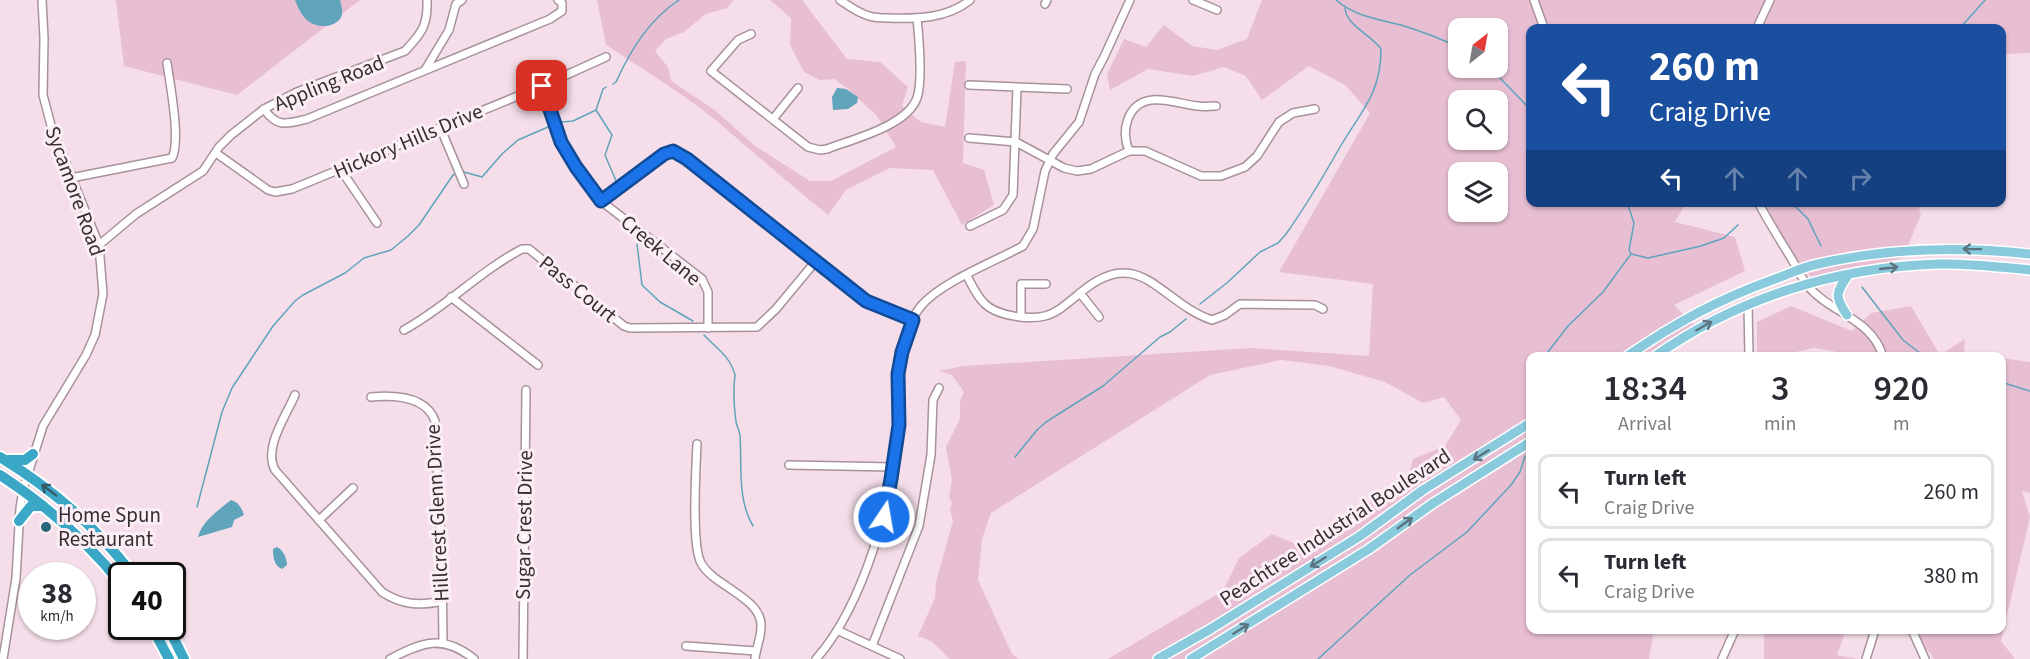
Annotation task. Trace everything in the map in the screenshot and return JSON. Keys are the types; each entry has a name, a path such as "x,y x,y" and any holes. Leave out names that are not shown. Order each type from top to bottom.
{"highway":[{"path":"2,458 25,460 33,454"},
{"path":"2,458 61,499 87,522 123,562"},
{"path":"0,475 43,506 74,533 108,568"},
{"path":"19,521 31,506 43,506"},
{"path":"159,640 169,659"},
{"path":"174,640 184,659"}],"main road":[{"path":"1633,352 1664,331 1702,310 1746,289 1815,264 1903,250 1988,249 2030,254"},
{"path":"1662,352 1710,322 1748,304 1806,284 1881,269 1939,264 2030,270"},
{"path":"1847,315 1838,302 1838,289 1848,275"},
{"name":"Peachtree Industrial Boulevard","path":"1158,659 1360,536 1423,490 1526,426"},
{"path":"1518,431 1526,441"},
{"name":"Peachtree Industrial Boulevard","path":"1191,659 1369,549 1432,504 1526,445"}],"street":[{"name":"Sycamore Road","path":"3,659 16,578 23,490 43,426 96,335 103,294 99,245 52,129 43,95 42,0"},
{"name":"Appling Road","path":"99,245 136,214 203,171 231,135 264,109 297,92 405,51 417,39 428,19 428,0"},
{"path":"425,70 449,30 456,4 462,0"},
{"path":"264,109 275,121 288,124 307,119 550,19 562,11 562,3 558,0"},
{"path":"840,0 854,10 871,17 917,18 939,15 962,6 970,0"},
{"path":"816,659 838,631 855,595 884,517 899,425 898,374 902,352 913,320 922,305 930,298 1023,246 1029,238 1049,161 1079,122 1095,74 1130,0"},
{"path":"1193,0 1217,10"},
{"path":"1534,0 1543,24"},
{"path":"1759,24 1770,0"},
{"path":"751,34 738,40 711,71 808,147 820,150 891,124 904,116 914,104 919,90 917,18"},
{"name":"Hickory Hills Drive","path":"216,153 268,190 275,192 292,189 542,86 606,57"},
{"path":"72,178 172,158 175,151 174,109 168,63"},
{"name":"Creek Lane","path":"542,86 561,142 601,201 702,279 708,292 708,328"},
{"path":"969,86 1067,89"},
{"path":"773,119 798,88"},
{"path":"970,226 1003,210 1013,195 1017,88"},
{"path":"1129,151 1125,136 1126,122 1132,111 1145,100 1160,98 1200,106 1216,105"},
{"path":"969,138 1016,142 1049,161 1071,169 1091,169 1129,151 1145,151 1201,176 1221,176 1245,167 1257,156 1279,122 1293,113 1315,108"},
{"path":"440,127 464,184"},
{"path":"601,201 664,154 673,151 687,159 866,301 913,320"},
{"path":"341,170 377,223"},
{"path":"1761,207 1806,284 1818,297 1869,331 1881,352"},
{"name":"Pass Court","path":"404,330 522,249 529,249 624,326 630,328 757,327 776,309 815,262"},
{"path":"967,276 984,304 997,313 1021,316 1045,316 1057,311 1104,276 1115,273 1143,276 1174,300 1212,320 1225,315 1240,304 1315,305 1323,309"},
{"path":"1021,316 1021,284 1046,284"},
{"path":"1080,292 1100,317"},
{"path":"451,297 538,365"},
{"path":"1748,304 1749,352"},
{"path":"872,646 919,526 931,455 934,424 933,400 939,388"},
{"name":"Sugar Crest Drive","path":"523,659 526,390"},
{"path":"295,395 272,446 271,463 275,470 382,592 403,603 442,601"},
{"name":"Hillcrest Glenn Drive","path":"371,397 414,400 425,406 435,421 443,642"},
{"path":"686,646 756,655 762,627 760,618 752,605 708,573 696,553 697,444"},
{"path":"789,465 893,468"},
{"path":"319,520 353,488"},
{"path":"838,631 900,659"},
{"path":"1722,659 1733,634"},
{"path":"1866,659 1874,634"},
{"path":"1914,634 1925,659"},
{"path":"390,659 412,647 431,642 443,642 474,659"}],"shaded area":[{"path":"116,0 360,0 237,95 124,66"},
{"path":"597,0 734,0 727,8 706,14 684,32 666,39 655,51 668,67 671,81 716,111 754,145 810,181 831,181 896,147 877,116 848,89 834,79 819,80 804,72 790,45 791,18 770,0 802,0 847,59 880,62 908,87 902,106 921,122 945,127 955,62 966,61 963,163 984,170 994,205 962,225 933,170 890,168 846,190 828,215 706,112 606,45"},
{"path":"1262,0 2030,0 2030,53 2006,54 2006,24 1526,24 1526,207 1684,207 1675,222 1735,237 1745,271 1674,305 1696,327 1662,352 1526,352 1526,634 1653,634 1649,659 1108,659 1223,591 1239,558 1272,534 1293,543 1326,532 1409,475 1413,459 1445,446 1461,420 1444,397 1423,403 1385,382 1329,366 1281,360 1210,375 991,513 982,539 978,580 1012,654 1019,659 950,659 931,641 918,636 935,598 936,582 953,521 950,509 952,503 949,497 952,480 946,447 960,419 960,401 964,392 952,375 939,371 963,366 1251,348 1369,356 1373,284 1279,272 1370,113 1345,85 1309,66 1262,100 1246,76 1224,67 1193,76 1148,69 1110,90 1107,74 1124,39 1146,47 1164,25 1192,46 1217,50 1247,39"},
{"path":"1757,207 1918,207 1921,214 1903,258 1812,278"},
{"path":"1791,306 1852,331 1871,313 1911,306 1938,352 1838,352 1813,348 1796,352 1757,352 1757,322"},
{"path":"1965,339 1964,352 1945,352"},
{"path":"2006,359 2030,362 2030,493 2022,491 2030,517 2006,620"},
{"path":"1764,634 1845,634 1837,655 1859,659 1764,659"},
{"path":"1917,634 2003,634 2001,641 2015,659 1934,659 1927,649 1925,655"}],"water":[{"path":"295,0 340,0 342,15 332,25 312,24 304,17"},
{"path":"837,88 846,89 858,97 857,103 848,109 833,110 832,97"},
{"path":"231,500 236,502 244,515 234,520 232,527 198,537 207,521"},
{"path":"277,547 283,552 286,560 287,565 282,569 277,566 274,558 273,549"}],"waterway":[{"path":"613,84 642,36 668,8 679,0"},
{"path":"1336,0 1358,13 1401,25 1448,43"},
{"path":"1964,24 1985,0"},
{"path":"1200,304 1260,252 1278,243 1286,234 1374,90 1378,78 1381,49 1354,25 1346,14 1345,8"},
{"path":"1500,78 1526,105"},
{"path":"562,122 573,121 596,110 603,89 606,87"},
{"path":"596,110 612,135 605,155 617,183"},
{"path":"464,172 482,177 518,140 548,127"},
{"path":"197,507 222,412 232,388 273,326 303,295 345,273 364,258 391,250 408,236 419,225 453,175 456,174"},
{"path":"1629,207 1634,223 1629,250 1631,254"},
{"path":"1796,207 1808,219 1821,246"},
{"path":"1631,254 1648,258 1701,246 1724,238 1738,225"},
{"path":"637,244 642,285 660,302 693,321"},
{"path":"1548,352 1568,326 1603,292 1631,254"},
{"path":"1862,287 1903,340 1919,352"},
{"path":"1015,457 1046,422 1103,386 1160,337 1186,319"},
{"path":"704,335 726,357 735,375 734,404 740,435 742,493 744,505 753,526"},
{"path":"2006,384 2030,391"},
{"path":"1318,659 1410,575 1467,532 1511,485 1520,472 1525,456"}],"place":[{"name":"Home Spun Restaurant","path":"46,527"}],"route":[{"path":"542,86 561,142 601,201 664,154 673,151 687,159 866,301 913,320 902,352 898,374 899,425 884,517"}]}
